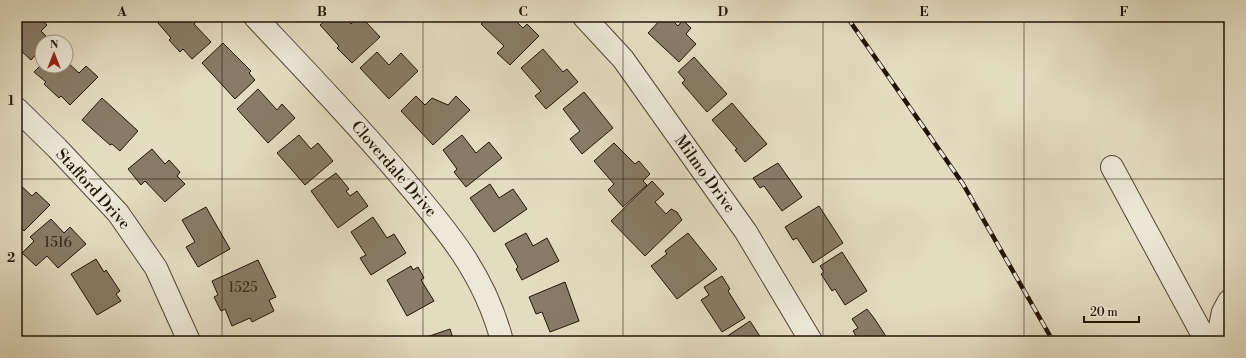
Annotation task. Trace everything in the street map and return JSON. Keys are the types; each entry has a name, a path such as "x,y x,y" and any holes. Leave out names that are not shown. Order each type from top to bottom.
{"street":[{"name":"Cloverdale Drive","path":"255,17 368,136 445,229 475,272 498,326 502,341"},
{"name":"Milmo Drive","path":"584,17 623,59 746,232 811,341"},
{"name":"Stafford Drive","path":"17,109 57,148 118,213 156,268 189,341"},
{"path":"1112,168 1206,341"},
{"path":"1217,341 1223,312 1229,301"}],"building":[{"path":"17,17 26,17 29,19 31,17 38,17 47,25 41,31 44,34 34,34 34,57 31,60 19,49 17,51"},
{"path":"164,17 201,17 194,24 211,42 192,59 183,49 180,52 169,40 171,38 158,23"},
{"path":"329,17 345,17 351,24 358,17 364,23 365,21 380,37 352,63 337,48 339,46 320,25"},
{"path":"489,17 512,17 523,28 527,24 539,36 510,65 497,53 504,46 481,24"},
{"path":"663,17 669,17 678,26 683,20 691,28 686,34 696,44 679,62 648,33"},
{"path":"223,43 251,71 249,73 255,80 235,99 202,63"},
{"path":"543,49 563,72 567,69 578,82 546,109 535,96 541,91 521,68"},
{"path":"377,52 389,65 401,53 418,71 389,99 360,68"},
{"path":"694,57 727,94 707,112 682,83 685,80 678,72"},
{"path":"86,66 98,77 70,105 61,96 59,98 44,84 46,82 36,74 74,74 74,68 79,73"},
{"path":"258,89 277,110 282,104 295,118 268,143 237,109"},
{"path":"584,92 613,128 582,154 570,139 580,131 563,109"},
{"path":"416,96 425,105 432,98 448,105 456,96 470,110 433,145 401,111"},
{"path":"102,98 138,131 120,151 112,144 110,145 82,120"},
{"path":"732,103 767,144 745,162 735,150 737,149 712,120"},
{"path":"299,135 311,149 318,143 333,161 305,185 277,153"},
{"path":"462,135 476,153 489,142 502,158 466,187 454,172 457,169 443,150"},
{"path":"614,143 635,164 639,161 650,174 643,181 647,185 623,207 608,190 614,184 594,161"},
{"path":"152,149 165,164 169,160 180,172 177,176 185,184 165,202 145,181 141,185 128,169"},
{"path":"778,163 802,197 782,211 764,186 760,188 753,178"},
{"path":"336,173 349,189 346,191 350,196 357,191 368,206 338,228 311,191"},
{"path":"652,181 664,194 655,202 666,214 671,209 677,212 682,220 645,256 611,221"},
{"path":"17,182 32,196 36,192 50,205 24,231 17,223"},
{"path":"490,184 499,198 513,189 527,209 494,232 470,198"},
{"path":"819,206 843,243 813,263 797,238 793,240 785,227"},
{"path":"206,207 230,249 198,267 186,247 195,242 182,220"},
{"path":"373,217 387,238 394,234 406,253 371,275 360,258 366,255 351,232"},
{"path":"51,219 64,233 70,227 86,244 58,268 47,256 36,266 22,253 34,241 30,237"},
{"path":"526,233 533,246 547,238 559,261 522,280 516,269 518,267 505,244"},
{"path":"688,233 717,269 677,299 651,266 667,254 665,251"},
{"path":"842,252 867,291 845,305 835,289 832,291 821,274 824,272 820,266"},
{"path":"96,259 104,272 106,270 120,291 116,294 121,301 97,315 71,274"},
{"path":"258,260 276,297 269,300 274,311 252,322 250,318 232,326 225,309 221,311 214,297 218,295 212,281"},
{"path":"411,266 413,270 418,267 424,278 421,280 434,301 407,316 387,280"},
{"path":"722,276 730,289 728,291 745,318 722,332 701,300 709,295 704,287"},
{"path":"565,282 579,321 550,332 542,312 536,314 529,297"},
{"path":"867,309 889,341 859,341 853,331 858,328 852,319"},
{"path":"750,321 761,338 757,341 720,341"},
{"path":"450,329 454,341 422,341 421,339"}],"railway":[{"path":"847,17 963,184 1053,341"}]}
